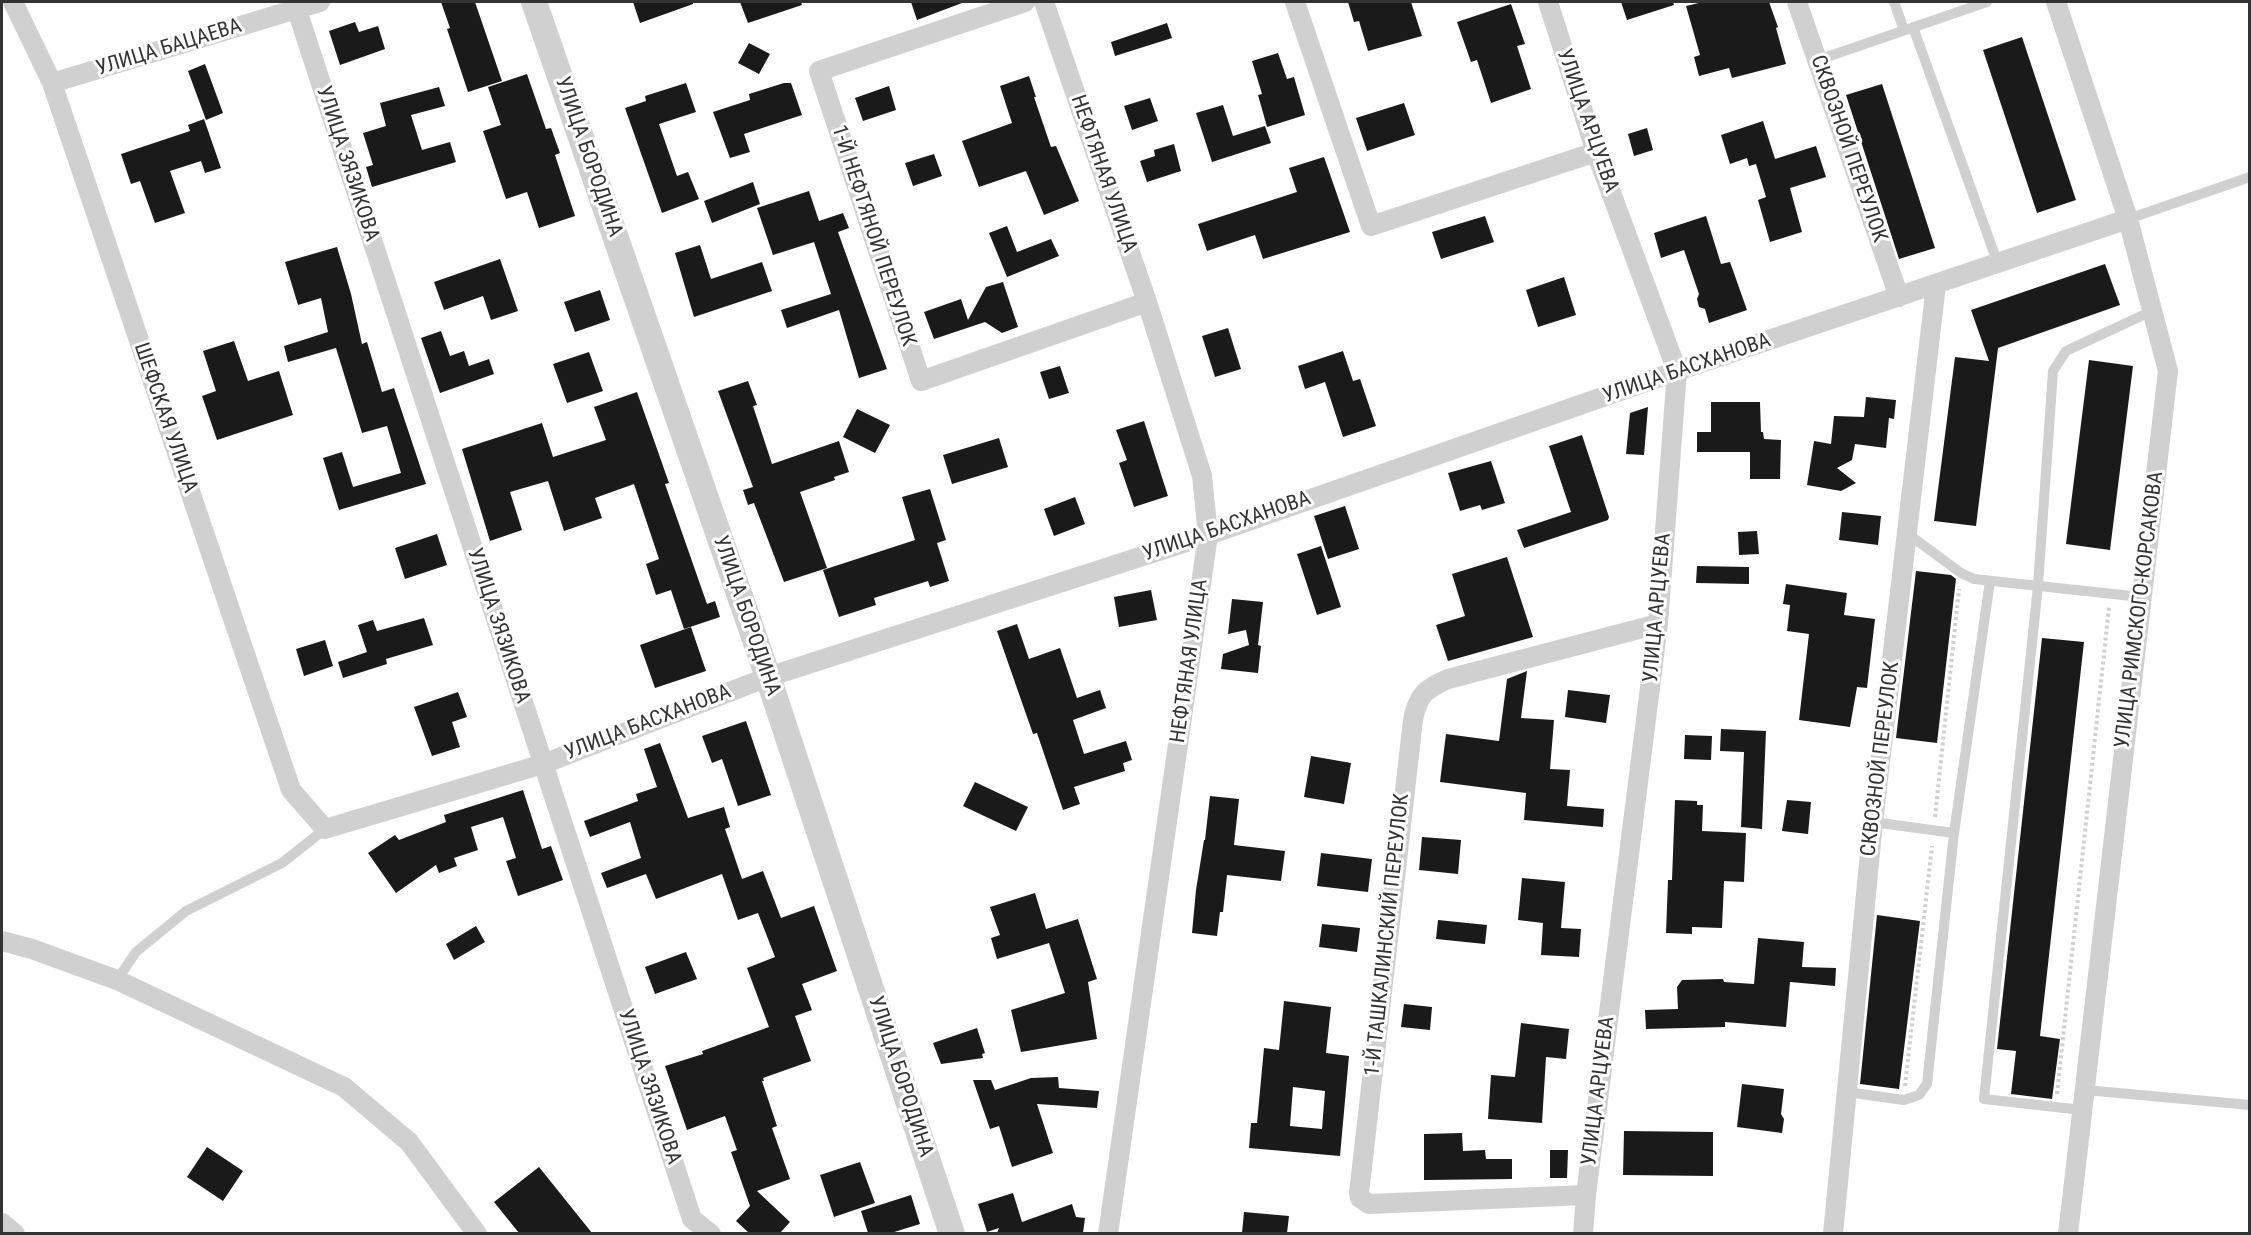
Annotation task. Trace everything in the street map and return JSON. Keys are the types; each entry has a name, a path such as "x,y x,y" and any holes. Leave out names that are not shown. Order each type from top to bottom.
{"street":[{"name":"ШЕФСКАЯ УЛИЦА","path":"13,2 52,83 291,790 325,829"},
{"name":"УЛИЦА БАЦАЕВА","path":"52,83 320,2"},
{"name":"УЛИЦА БОРОДИНА","path":"534,2 768,677 952,1233"},
{"name":"1-Й НЕФТЯНОЙ ПЕРЕУЛОК","path":"1025,2 819,71 921,381 1147,302"},
{"name":"НЕФТЯНАЯ УЛИЦА","path":"1044,2 1147,302 1202,476 1208,535 1108,1233"},
{"path":"1295,2 1371,226 1596,152"},
{"name":"УЛИЦА АРЦУЕВА","path":"1548,2 1596,152 1677,371 1659,624 1583,1233"},
{"name":"СКВОЗНОЙ ПЕРЕУЛОК","path":"1797,2 1899,297"},
{"name":"УЛИЦА РИМСКОГО-КОРСАКОВА","path":"2056,2 2128,219 2168,371 2068,1233"},
{"name":"УЛИЦА ЗЯЗИКОВА","path":"297,10 692,1219 711,1233"},
{"name":"УЛИЦА БАСХАНОВА","path":"325,829 543,764 768,677 1208,535 1677,371 2128,219"},
{"name":"СКВОЗНОЙ ПЕРЕУЛОК","path":"1833,1233 1873,822 1936,285"},
{"name":"1-Й ТАШКАЛИНСКИЙ ПЕРЕУЛОК","path":"1586,1195 1369,1204 1360,1198 1360,1181 1413,720 1416,705 1422,695 1433,686 1448,680 1659,624"},
{"path":"2,941 32,949 117,980 344,1087 409,1142 477,1233"},
{"path":"2,1222 15,1233"}],"lane":[{"path":"1894,2 1908,29 1998,264"},
{"path":"1818,60 1987,2"},
{"path":"2128,219 2250,177"},
{"path":"2082,1110 1984,1099 2038,586 2053,371 2066,351 2152,311"},
{"path":"1908,534 1961,573 1974,579 2141,597"},
{"path":"1847,1092 1904,1100 1919,1095 1926,1084 1954,833 1990,581"},
{"path":"1873,822 1954,833"},
{"path":"117,980 136,952 186,911 282,863 325,829"},
{"path":"2085,1090 2250,1105"}],"path":[{"path":"2055,1107 2110,593"}],"building":[{"path":"441,2 475,2 502,81 468,92 447,29 450,28"},
{"path":"633,2 693,2 693,4 640,23"},
{"path":"740,2 801,2 802,5 748,23"},
{"path":"911,2 961,2 962,3 917,20"},
{"path":"1348,2 1411,2 1422,36 1368,51 1359,21 1354,22"},
{"path":"1621,2 1673,2 1674,5 1627,20"},
{"path":"1703,2 1769,2 1778,27 1776,28 1786,64 1732,78 1729,68 1699,76 1694,57 1700,55 1686,6"},
{"path":"1511,4 1525,44 1517,46 1531,89 1491,103 1477,60 1471,62 1457,22"},
{"path":"355,22 359,32 378,26 385,49 340,65 329,31"},
{"path":"1167,23 1172,38 1115,56 1111,42"},
{"path":"2022,37 2076,200 2037,213 1983,50"},
{"path":"749,43 770,54 759,74 738,63"},
{"path":"1278,53 1287,79 1294,77 1305,115 1267,127 1258,95 1262,94 1252,61"},
{"path":"205,64 223,113 206,120 188,71"},
{"path":"527,74 546,129 551,128 560,153 555,155 575,216 539,228 527,192 506,199 483,131 501,125 488,87"},
{"path":"1029,76 1051,147 1056,146 1079,201 1044,215 1026,171 979,187 962,141 1012,123 1000,86"},
{"path":"686,83 696,112 659,124 677,176 688,172 699,199 662,213 625,108 646,101 645,96"},
{"path":"791,83 802,115 744,134 750,152 730,158 713,112 750,100 749,94"},
{"path":"1882,84 1935,248 1899,259 1846,95"},
{"path":"889,86 896,110 863,121 855,98"},
{"path":"439,87 445,106 411,115 422,150 450,142 456,162 372,187 366,167 373,165 363,133 386,126 380,103"},
{"path":"1150,98 1158,121 1132,130 1124,106"},
{"path":"1404,103 1415,135 1367,151 1356,118"},
{"path":"1223,105 1233,136 1265,126 1271,143 1212,162 1196,113"},
{"path":"204,119 221,168 205,173 201,161 170,171 185,213 155,223 140,181 131,184 121,154 190,131 188,125"},
{"path":"1763,121 1775,159 1816,146 1826,177 1790,188 1802,232 1770,242 1758,200 1766,197 1756,164 1749,166 1747,158 1730,164 1721,135"},
{"path":"1647,128 1653,150 1634,156 1628,134"},
{"path":"1174,144 1181,171 1147,182 1140,161 1155,156 1154,150"},
{"path":"934,154 942,176 913,186 905,163"},
{"path":"1324,157 1350,232 1263,259 1255,235 1207,251 1198,224 1297,192 1289,168"},
{"path":"753,182 760,204 712,223 704,201"},
{"path":"809,191 819,221 843,213 849,228 838,232 887,369 859,378 839,310 787,328 781,310 831,294 814,242 773,255 757,208"},
{"path":"1485,216 1494,242 1441,259 1432,232"},
{"path":"1706,216 1721,264 1730,262 1747,310 1709,323 1705,309 1699,307 1697,299 1699,294 1684,250 1661,258 1654,233"},
{"path":"1007,226 1017,252 1051,239 1059,256 1007,277 989,233"},
{"path":"700,245 711,279 762,262 772,291 694,317 675,253"},
{"path":"337,247 351,294 362,344 367,342 382,392 394,388 426,484 339,510 323,458 342,452 353,487 401,473 387,426 362,433 336,348 288,362 284,346 328,332 321,298 298,305 285,262"},
{"path":"500,259 518,311 491,320 483,296 444,310 434,282"},
{"path":"2105,264 2120,305 1998,348 1976,526 1934,521 1955,357 1989,361 1971,310"},
{"path":"1564,277 1576,315 1538,327 1526,290"},
{"path":"1003,282 1018,327 1002,333 985,322 934,339 924,312 961,299 968,320 986,287"},
{"path":"600,290 610,320 575,332 564,302"},
{"path":"1228,328 1241,369 1215,377 1202,336"},
{"path":"441,331 450,356 464,351 469,366 489,359 494,374 440,393 421,338"},
{"path":"234,341 248,381 279,371 293,415 217,440 202,396 216,391 203,351"},
{"path":"1343,351 1353,381 1360,379 1376,426 1343,437 1325,382 1305,389 1298,366"},
{"path":"589,352 603,391 567,403 553,364"},
{"path":"2089,360 2133,366 2110,550 2066,544"},
{"path":"1060,366 1069,393 1049,399 1040,372"},
{"path":"748,381 757,405 753,406 772,464 839,441 849,472 834,477 835,480 800,492 827,568 784,582 754,503 748,505 743,490 753,487 718,391"},
{"path":"637,392 669,483 665,484 707,604 715,601 720,617 684,629 671,590 656,595 646,564 659,559 634,484 595,498 602,518 564,531 548,481 510,492 522,530 490,541 462,449 542,423 553,457 606,440 594,407"},
{"path":"1866,397 1896,400 1894,419 1889,418 1886,448 1855,444 1852,460 1837,468 1856,483 1841,491 1807,485 1814,441 1831,444 1834,416 1864,417"},
{"path":"1711,402 1760,402 1761,432 1763,432 1764,439 1781,440 1780,479 1750,479 1750,452 1697,452 1697,432 1711,432"},
{"path":"1648,407 1644,455 1626,454 1630,413"},
{"path":"857,409 890,425 875,453 843,437"},
{"path":"1144,421 1168,496 1134,507 1119,463 1127,460 1116,430"},
{"path":"1582,435 1609,517 1608,520 1524,548 1517,530 1571,512 1549,446"},
{"path":"999,438 1008,467 952,484 943,455"},
{"path":"1491,461 1505,503 1482,510 1480,505 1460,511 1448,473"},
{"path":"930,489 946,540 937,543 949,581 930,587 928,581 874,598 876,605 839,617 823,570 915,540 902,497"},
{"path":"1075,497 1085,524 1054,536 1044,509"},
{"path":"1345,506 1359,549 1328,559 1314,516"},
{"path":"1842,512 1881,516 1878,545 1839,540"},
{"path":"1757,531 1759,554 1739,555 1738,532"},
{"path":"437,534 447,565 405,579 395,548"},
{"path":"1321,546 1341,607 1317,615 1297,554"},
{"path":"1507,557 1533,637 1448,661 1436,625 1465,616 1452,574"},
{"path":"1697,566 1749,567 1749,584 1696,583"},
{"path":"1916,571 1951,575 1956,579 1937,743 1896,738"},
{"path":"1786,584 1847,593 1844,615 1875,619 1867,688 1857,687 1850,727 1799,720 1809,634 1787,631 1790,605 1783,604"},
{"path":"1151,590 1157,620 1119,627 1114,597"},
{"path":"1232,599 1263,602 1258,645 1261,646 1258,673 1221,669 1223,654 1249,645 1246,630 1228,634"},
{"path":"424,618 433,645 386,659 387,664 343,678 338,662 367,652 358,625 373,620 377,631"},
{"path":"1017,624 1029,659 1060,648 1077,698 1100,690 1106,708 1073,720 1084,754 1126,741 1132,760 1123,763 1125,771 1074,787 1080,804 1063,810 1037,733 1033,734 997,631"},
{"path":"691,627 706,671 655,688 640,645"},
{"path":"2042,638 2084,642 2040,1036 2060,1039 2052,1099 2011,1094 2016,1051 1997,1049"},
{"path":"325,640 333,666 304,676 296,649"},
{"path":"1527,671 1521,718 1554,720 1550,769 1570,770 1567,806 1604,809 1603,827 1524,820 1526,793 1440,782 1446,734 1499,741 1507,679"},
{"path":"1568,690 1610,695 1606,723 1565,717"},
{"path":"458,692 467,717 452,722 460,747 432,756 414,707"},
{"path":"746,721 771,795 738,806 722,759 712,763 702,736"},
{"path":"1721,729 1766,731 1762,829 1741,827 1744,752 1720,751"},
{"path":"1685,735 1712,736 1711,760 1684,759"},
{"path":"660,743 688,818 724,807 730,827 725,829 742,879 763,871 781,918 814,906 837,971 802,984 812,1010 795,1016 811,1061 763,1078 764,1081 762,1081 777,1126 772,1128 790,1179 757,1191 790,1222 780,1233 749,1233 736,1221 750,1206 731,1152 737,1150 725,1116 687,1130 665,1066 703,1054 702,1051 769,1027 747,968 775,957 758,913 738,920 722,874 656,899 646,874 607,888 601,873 641,858 630,822 590,837 584,821 638,801 636,794 657,787 644,749"},
{"path":"1311,756 1351,763 1344,804 1304,797"},
{"path":"975,782 1028,807 1016,831 963,806"},
{"path":"523,790 542,849 551,846 563,880 518,896 506,861 516,858 503,817 471,827 478,850 454,858 457,866 439,873 436,865 396,893 368,853 395,835 399,840 446,822 444,815"},
{"path":"1210,796 1239,799 1234,845 1285,851 1281,881 1227,875 1223,912 1220,912 1217,936 1192,933"},
{"path":"1675,800 1697,801 1697,805 1703,805 1702,831 1746,833 1744,882 1724,881 1722,928 1692,927 1692,934 1666,933 1668,880 1672,880"},
{"path":"1787,800 1811,802 1808,834 1782,831"},
{"path":"1422,837 1461,840 1458,874 1419,870"},
{"path":"1321,853 1372,859 1368,892 1317,886"},
{"path":"1522,878 1565,882 1561,928 1581,929 1579,957 1541,955 1543,923 1518,920"},
{"path":"1035,893 1046,929 1078,919 1097,979 1088,982 1097,1039 1021,1052 1011,1010 1065,993 1049,943 997,959 991,938 1000,935 990,907"},
{"path":"1877,915 1920,921 1899,1089 1860,1084"},
{"path":"1438,920 1487,925 1485,944 1436,939"},
{"path":"1322,924 1360,928 1357,952 1319,947"},
{"path":"476,926 485,942 454,960 446,944"},
{"path":"1758,938 1804,942 1802,967 1836,968 1835,986 1790,982 1786,1027 1725,1022 1725,1027 1646,1029 1645,1010 1678,1009 1677,987 1682,980 1723,979 1724,982 1754,984"},
{"path":"686,952 697,979 655,994 645,967"},
{"path":"1284,1001 1331,1007 1326,1053 1349,1056 1340,1156 1249,1148 1251,1123 1257,1123 1264,1048 1279,1050","holes":["1293,1087 1325,1091 1322,1129 1290,1126"]},
{"path":"1404,1004 1432,1007 1430,1030 1401,1027"},
{"path":"1521,1023 1569,1029 1566,1059 1546,1057 1542,1123 1488,1119 1491,1075 1515,1077"},
{"path":"977,1028 985,1053 982,1054 983,1058 941,1064 933,1043"},
{"path":"1058,1077 1059,1088 1099,1091 1097,1108 1037,1104 1053,1153 1012,1167 999,1126 990,1129 973,1080 991,1080 995,1090 1031,1078"},
{"path":"1742,1084 1784,1089 1781,1114 1784,1119 1782,1133 1737,1127"},
{"path":"1624,1131 1713,1132 1713,1176 1623,1175"},
{"path":"1462,1133 1463,1151 1485,1150 1486,1159 1512,1159 1512,1179 1424,1180 1424,1134"},
{"path":"207,1147 243,1171 223,1201 187,1177"},
{"path":"1550,1150 1568,1150 1567,1178 1550,1178"},
{"path":"860,1162 875,1203 834,1217 820,1175"},
{"path":"539,1167 592,1233 519,1233 494,1202"},
{"path":"1013,1193 1022,1222 1072,1204 1076,1217 1085,1218 1083,1233 997,1233 999,1228 987,1232 978,1204"},
{"path":"911,1195 920,1224 891,1233 868,1233 861,1211"},
{"path":"1244,1212 1289,1216 1287,1233 1242,1233"}]}
